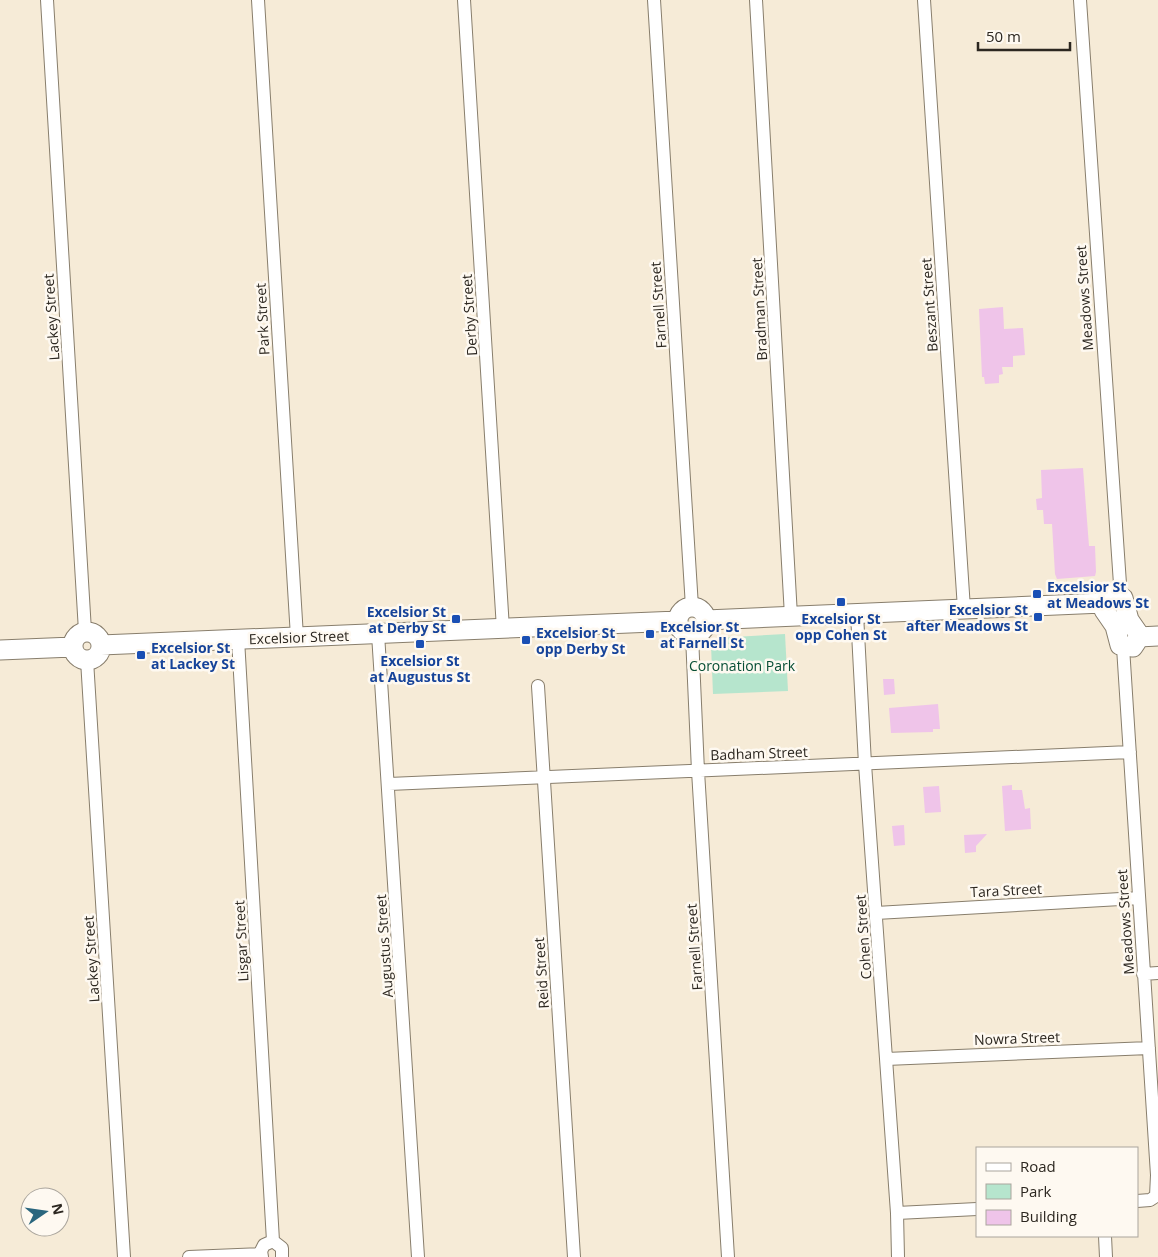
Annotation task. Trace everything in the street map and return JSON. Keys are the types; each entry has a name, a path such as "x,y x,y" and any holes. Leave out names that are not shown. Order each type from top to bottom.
{"street":[{"name":"Lackey Street","path":"47,0 85,631"},
{"name":"Park Street","path":"258,0 297,637"},
{"name":"Derby Street","path":"464,0 503,628"},
{"name":"Farnell Street","path":"654,0 692,607"},
{"name":"Bradman Street","path":"756,0 791,616"},
{"name":"Beszant Street","path":"924,0 964,609"},
{"name":"Meadows Street","path":"1080,0 1106,412 1120,584 1110,599"},
{"path":"706,620 964,609 1110,599 1105,613 1115,626 1118,642 1131,642 1158,636"},
{"path":"692,607 700,610 706,620 700,633 692,636 683,633 678,621 684,610 692,607"},
{"name":"Cohen Street","path":"858,614 865,764 897,1213 898,1257"},
{"name":"Excelsior Street","path":"101,645 678,621"},
{"path":"85,631 94,633 101,645 96,657 87,660 76,655 72,646 74,638 85,631"},
{"name":"Augustus Street","path":"378,634 418,1257"},
{"name":"Farnell Street","path":"692,636 698,771 728,1257"},
{"name":"Lisgar Street","path":"238,639 274,1241"},
{"name":"Meadows Street","path":"1131,642 1130,752 1143,974 1156,1147 1156,1196 1150,1200 1138,1201"},
{"path":"0,650 72,646"},
{"name":"Lackey Street","path":"87,660 124,1257"},
{"name":"Reid Street","path":"538,686 574,1257"},
{"name":"Badham Street","path":"389,784 1130,752"},
{"name":"Tara Street","path":"876,913 1138,898"},
{"path":"1143,974 1158,973"},
{"name":"Nowra Street","path":"886,1059 1148,1048"},
{"path":"897,1213 976,1209"},
{"path":"1105,1237 1106,1257"},
{"path":"189,1257 262,1256 264,1245 274,1241 282,1248 282,1257"}],"green space":[{"name":"Coronation Park","path":"785,634 788,691 713,694 711,645 717,638"}],"building":[{"path":"1003,307 1004,329 1023,328 1025,355 1013,356 1013,367 1002,367 1003,374 999,375 999,383 985,384 984,377 982,377 979,309"},
{"path":"1083,468 1089,546 1095,546 1096,572 1095,576 1057,579 1055,574 1052,524 1044,524 1043,510 1037,510 1036,499 1042,498 1041,470"},
{"path":"883,679 894,679 895,694 884,695"},
{"path":"938,704 940,729 933,729 933,732 891,733 889,708"},
{"path":"1012,785 1012,790 1022,790 1025,809 1030,808 1031,829 1005,831 1002,786"},
{"path":"939,786 941,812 925,813 923,787"},
{"path":"904,825 905,845 894,846 892,826"},
{"path":"987,834 976,846 976,852 965,853 964,835"}],"place":[{"name":"Excelsior St at Meadows St","path":"1037,594"},
{"name":"Excelsior St opp Cohen St","path":"841,602"},
{"name":"Excelsior St after Meadows St","path":"1038,617"},
{"name":"Excelsior St at Derby St","path":"456,619"},
{"name":"Excelsior St at Farnell St","path":"650,634"},
{"name":"Excelsior St opp Derby St","path":"526,640"},
{"name":"Excelsior St at Augustus St","path":"420,644"},
{"name":"Excelsior St at Lackey St","path":"141,655"}]}
